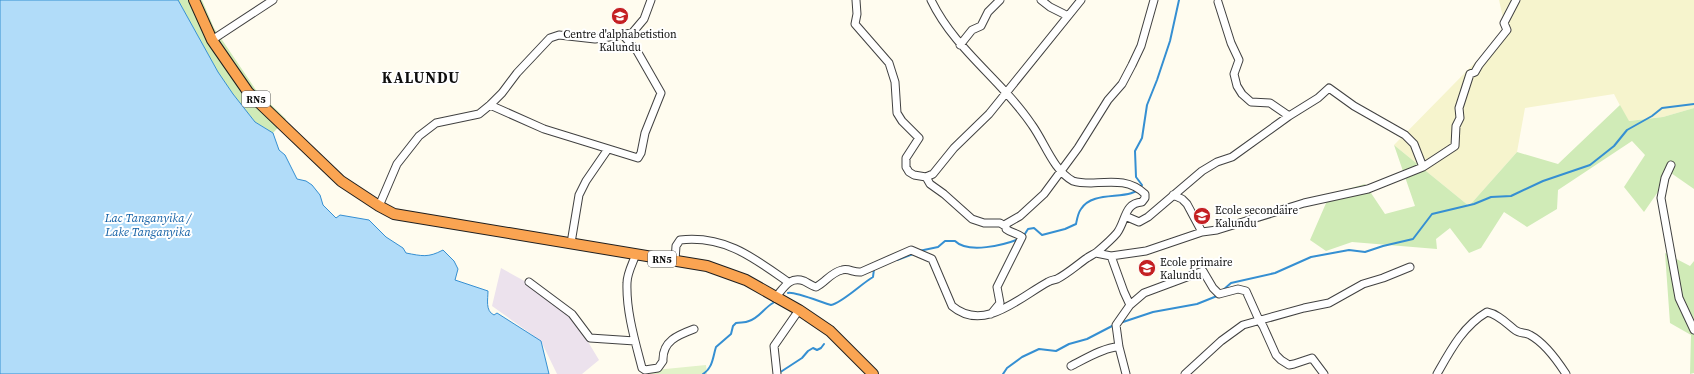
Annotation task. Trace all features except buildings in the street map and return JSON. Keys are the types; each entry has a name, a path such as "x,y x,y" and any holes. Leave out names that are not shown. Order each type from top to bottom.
{"highway":[{"name":"RN5","path":"194,0 212,40 248,92 341,181 379,206 394,214 636,254 675,262 707,266 746,280 775,298 799,310 830,331 873,374"}],"street":[{"path":"212,40 273,0"},
{"path":"379,206 396,164 419,136 436,123 479,114 490,105 535,52 550,38 559,35 595,39 633,32 644,19 651,0"},
{"path":"856,0 857,14 855,24 889,63 895,82 897,113 902,121 919,138 906,158 906,167 909,172 914,175 926,177 933,174 954,148 990,114 1005,93 1081,0"},
{"path":"775,298 788,282 796,279 816,286 829,276 841,270 845,269 861,272 911,250 932,259 952,306 964,314 991,314 1012,305 1096,253 1117,233 1130,206 1137,202 1142,202 1145,198 1145,194 1138,187 1116,182 1081,183 1074,181 1061,170 1051,157 1024,113 960,45 947,28 931,0"},
{"path":"960,45 972,30 981,26 988,12 1000,0"},
{"path":"1041,0 1050,7 1068,16"},
{"path":"1005,226 1010,221 1023,214 1044,194 1089,133 1108,100 1122,84 1132,65 1145,32 1154,0"},
{"path":"1096,253 1111,256 1146,251 1202,232 1230,226 1304,203 1368,189 1423,167 1455,146 1456,126 1460,118 1459,108 1470,74 1475,72 1478,65 1507,30 1504,23 1516,0"},
{"path":"1218,2 1231,43 1239,60 1234,74 1240,91 1251,102 1270,104 1289,116"},
{"path":"490,105 544,129 638,158 642,153 645,133 661,93 637,51 623,35"},
{"path":"1125,216 1139,222 1155,213 1173,195 1202,171 1217,162 1232,157 1289,116 1312,102 1329,88 1354,106 1405,135 1414,144 1423,167"},
{"path":"571,243 579,195 586,181 608,149"},
{"path":"1671,165 1664,178 1661,198 1679,298 1694,330"},
{"path":"926,177 930,184 953,201 972,219 984,223 1000,223 1011,232 1015,232 1022,238 997,287 1000,302 991,314"},
{"path":"1173,195 1182,198 1187,204 1202,232"},
{"path":"675,262 676,246 680,240 717,241 751,257 788,282"},
{"path":"636,254 627,283 635,341 643,369 658,368 663,361 662,355 671,339 694,329"},
{"path":"1111,256 1130,305"},
{"path":"1185,374 1216,345 1235,330 1247,324 1304,308 1329,303 1363,284 1410,267"},
{"path":"1126,374 1119,347 1116,325 1130,305 1144,293 1203,271 1213,288 1219,294 1238,289 1246,291 1276,355 1281,360 1289,364 1294,364 1312,358 1324,374"},
{"path":"529,282 572,314 590,338 635,341"},
{"path":"777,374 774,346 799,310"},
{"path":"1437,374 1460,336 1480,316 1487,312 1493,314 1518,332 1529,334 1541,343 1558,362 1566,374"},
{"path":"1072,366 1091,356 1114,347 1119,347"}],"shaded area":[{"path":"1499,0 1694,0 1694,108 1663,117 1628,121 1614,94 1525,108 1517,152 1469,206 1394,145 1506,31"},
{"path":"501,268 528,283 571,315 599,360 582,374 557,374 541,341 492,306"}],"green space":[{"path":"178,0 202,0 214,28 256,90 286,119 273,133 255,122 233,94 218,72"},
{"path":"1620,105 1629,121 1663,117 1694,108 1694,189 1671,173 1644,212 1624,187 1645,155 1632,141 1558,190 1557,209 1527,227 1504,212 1481,248 1469,253 1450,228 1436,239 1437,249 1352,242 1326,251 1310,240 1330,194 1365,184 1385,214 1415,206 1394,145 1469,206 1517,152 1558,164"},
{"path":"1665,253 1690,266 1694,261 1694,373 1690,374 1691,335 1670,323"},
{"path":"706,365 707,374 645,374 645,371"}],"water":[{"name":"Lac Tanganyika / Lake Tanganyika","path":"0,0 178,0 218,72 255,122 273,133 279,150 285,155 297,179 306,181 312,185 320,195 323,205 336,218 340,215 369,220 386,237 403,248 406,253 425,256 443,250 454,261 458,269 455,280 488,291 488,308 491,313 494,315 497,313 541,341 549,374 0,374"}],"waterway":[{"path":"1023,237 1028,229 1034,228 1042,235 1065,229 1076,224 1080,211 1087,203 1095,199 1130,193 1137,190 1142,185 1136,177 1135,151 1142,138 1147,105 1170,41 1179,0"},
{"path":"1223,290 1231,283 1275,273 1311,257 1349,250 1365,252 1413,239 1432,214 1474,204 1491,197 1511,196 1543,181 1590,165 1614,146 1627,130 1652,116 1662,108 1694,104"},
{"path":"919,251 938,247 945,241 955,241 961,245 977,248 996,246 1019,239"},
{"path":"897,260 913,254"},
{"path":"788,293 802,295 831,305 835,304 873,277 874,269"},
{"path":"1120,323 1153,312 1197,304 1217,296"},
{"path":"703,374 711,365 716,347 731,334 733,326 736,323 753,320 773,303"},
{"path":"1003,374 1007,368 1022,357 1039,349 1056,351 1069,344 1087,339 1114,325"},
{"path":"779,373 802,358 808,351 813,348 817,350 824,344"}],"place":[{"name":"Centre d'alphabetistion Kalundu","path":"620,16"},
{"name":"Ecole secondaire Kalundu","path":"1202,216"},
{"name":"Ecole primaire Kalundu","path":"1147,268"}],"district":[{"name":"KALUNDU","path":"421,78"}]}
